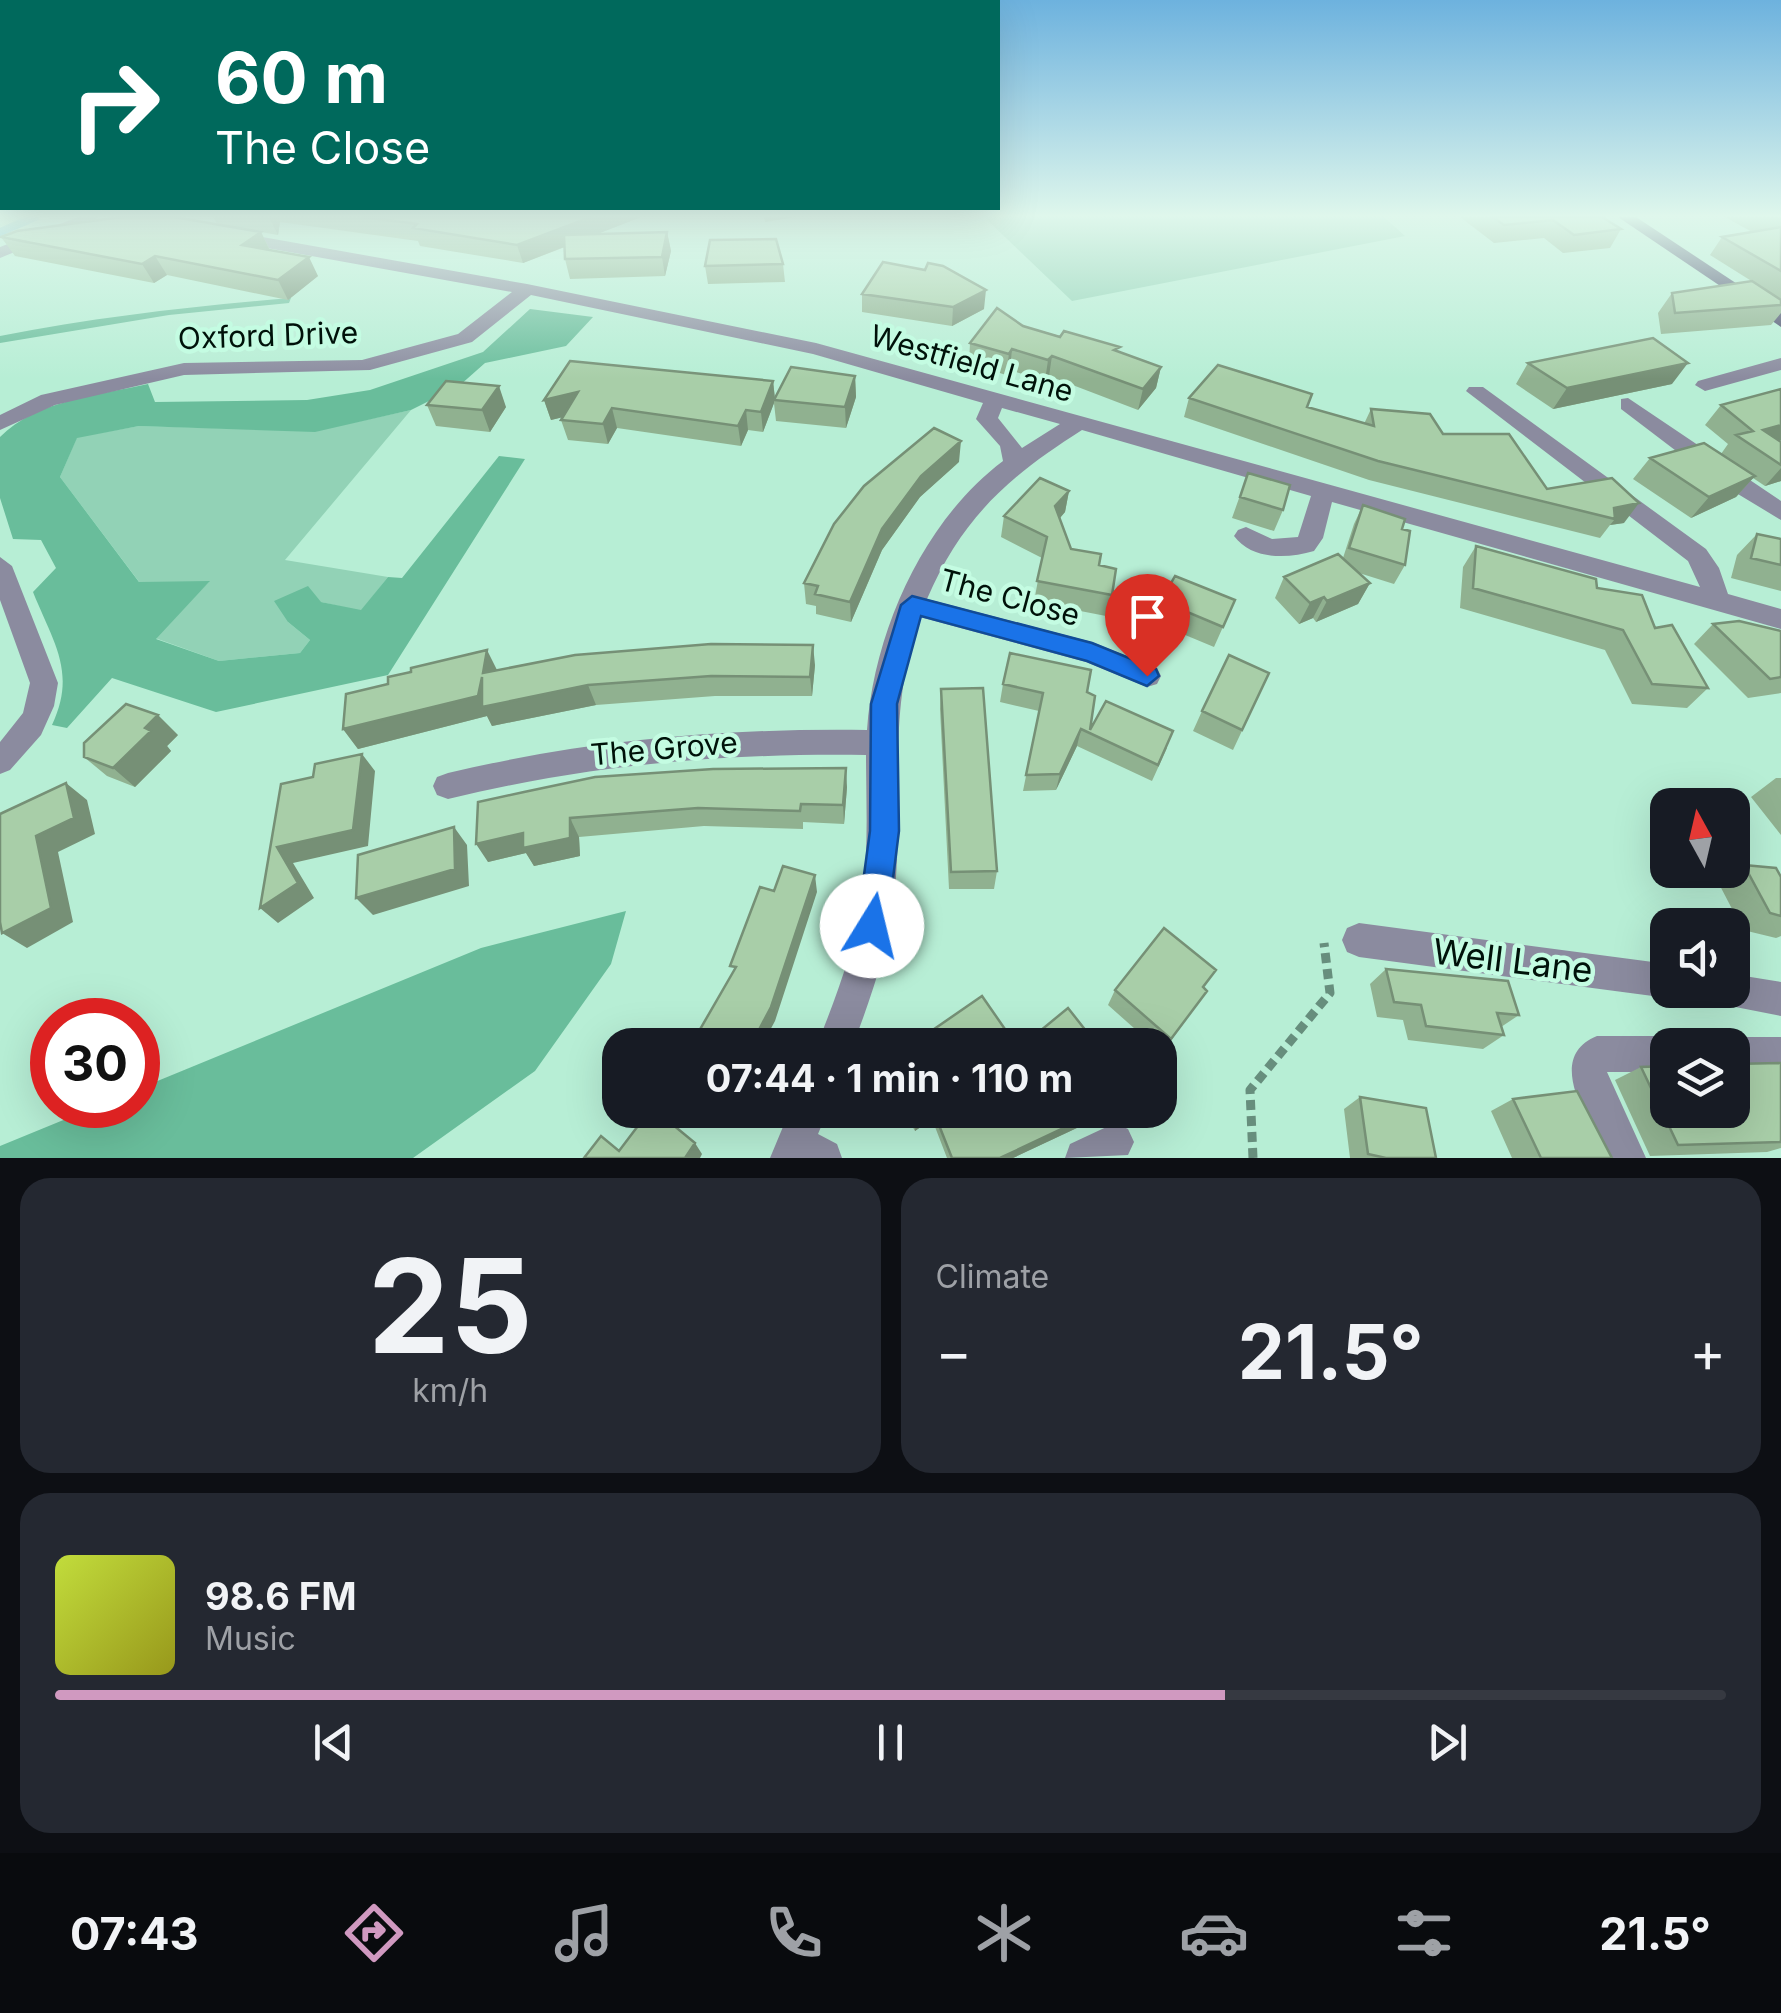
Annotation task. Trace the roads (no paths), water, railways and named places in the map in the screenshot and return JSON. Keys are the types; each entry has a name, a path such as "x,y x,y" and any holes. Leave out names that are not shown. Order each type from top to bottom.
{"main road":[{"path":"1707,271 1781,321"}],"street":[{"name":"Westfield Lane","path":"425,271 816,349 1075,425 1781,619"},
{"name":"Oxford Drive","path":"0,422 48,400 184,369 363,366 466,338 526,289"},
{"path":"1705,385 1781,364"},
{"path":"1752,372 1781,389"},
{"path":"1476,391 1697,555 1707,568 1718,603"},
{"path":"994,402 987,419 1010,444 1016,462"},
{"path":"1628,404 1721,474 1781,512"},
{"path":"842,1028 860,982 878,897 884,831 883,743 891,668 912,605 951,533 992,482 1075,425"},
{"path":"1246,536 1282,550 1304,545 1311,538 1323,493"},
{"path":"0,566 44,682 43,701 34,723 0,761"},
{"name":"The Close","path":"912,605 1092,653 1147,676"},
{"name":"The Grove","path":"448,786 518,767 653,745 718,741 883,743"},
{"name":"Well Lane","path":"1359,940 1650,979"},
{"path":"1750,994 1781,999"},
{"path":"1627,1158 1589,1080 1588,1063 1597,1054 1650,1054"},
{"path":"1750,1055 1781,1056"}]}
